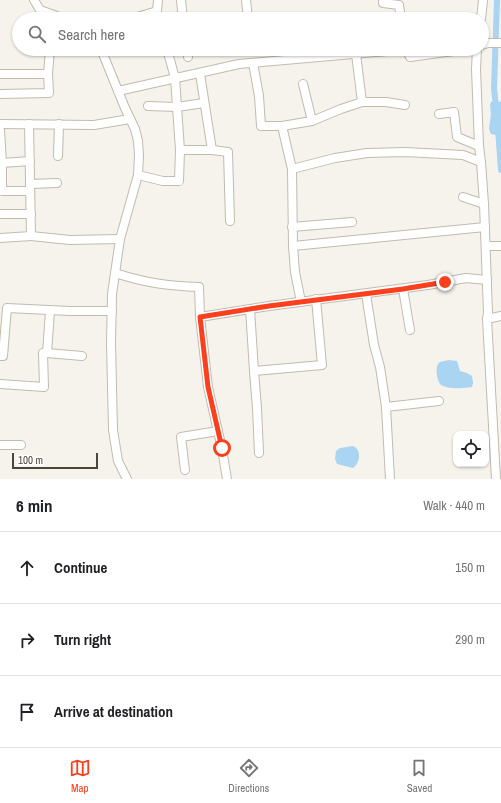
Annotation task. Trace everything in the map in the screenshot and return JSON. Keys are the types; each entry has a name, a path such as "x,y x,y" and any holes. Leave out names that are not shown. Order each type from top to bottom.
{"street":[{"path":"34,0 40,10 43,12"},
{"path":"158,0 158,12"},
{"path":"181,0 182,12"},
{"path":"246,0 247,12"},
{"path":"383,0 383,3 399,5 400,12"},
{"path":"482,12 483,0"},
{"path":"489,44 501,43"},
{"path":"0,94 49,93 48,74 49,56"},
{"path":"104,56 135,129 138,141 139,156 138,175 120,239 112,294 113,430 118,461 127,479"},
{"path":"138,175 163,181 179,181 180,150 176,78 170,56"},
{"path":"118,91 240,64 333,56"},
{"path":"356,56 362,102"},
{"path":"477,56 479,146 485,227 494,246 487,280 488,313 494,317 498,429 496,479"},
{"path":"253,63 259,96 261,126 282,126 312,121 341,108 362,102 386,102 405,105"},
{"path":"0,74 48,74"},
{"path":"200,74 212,150"},
{"path":"302,84 312,121"},
{"path":"148,106 178,107 204,103"},
{"path":"439,114 454,112 457,137 479,146"},
{"path":"0,124 59,124 94,126 130,119"},
{"path":"29,124 31,236"},
{"path":"58,156 59,124"},
{"path":"282,126 292,169 293,246 295,272 301,302"},
{"path":"0,130 2,163 1,191 57,183"},
{"path":"180,150 212,150 228,152 230,221"},
{"path":"292,169 352,154 367,153 405,152 463,155 481,162"},
{"path":"2,163 30,161"},
{"path":"463,197 484,204"},
{"path":"0,214 31,214"},
{"path":"292,227 352,222"},
{"path":"293,246 485,227"},
{"path":"0,238 31,236 70,240 120,239"},
{"path":"116,273 151,283 173,286 199,286 200,317 208,387 227,479"},
{"path":"200,317 403,289 466,278 487,280"},
{"path":"403,289 410,330"},
{"path":"366,294 386,408 390,479"},
{"path":"254,371 322,365 316,300"},
{"path":"0,356 3,356 7,308 50,311 112,311"},
{"path":"250,309 259,453"},
{"path":"0,384 44,387 44,353 47,353 50,311"},
{"path":"47,353 82,356"},
{"path":"386,408 439,401"},
{"path":"185,470 180,437 218,431"},
{"path":"0,445 21,445"}],"water":[{"path":"491,102 501,102 501,136 491,134 489,129 491,114 490,105"},
{"path":"449,360 457,361 460,371 472,376 472,387 452,388 441,385 437,377 437,367 440,362"},
{"path":"353,446 359,453 355,466 353,468 337,464 335,459 336,451 340,448"}],"waterway":[{"path":"496,108 494,88 497,0"},
{"path":"498,129 501,170"}],"route":[{"path":"222,448 208,387 200,317 445,282"}]}
